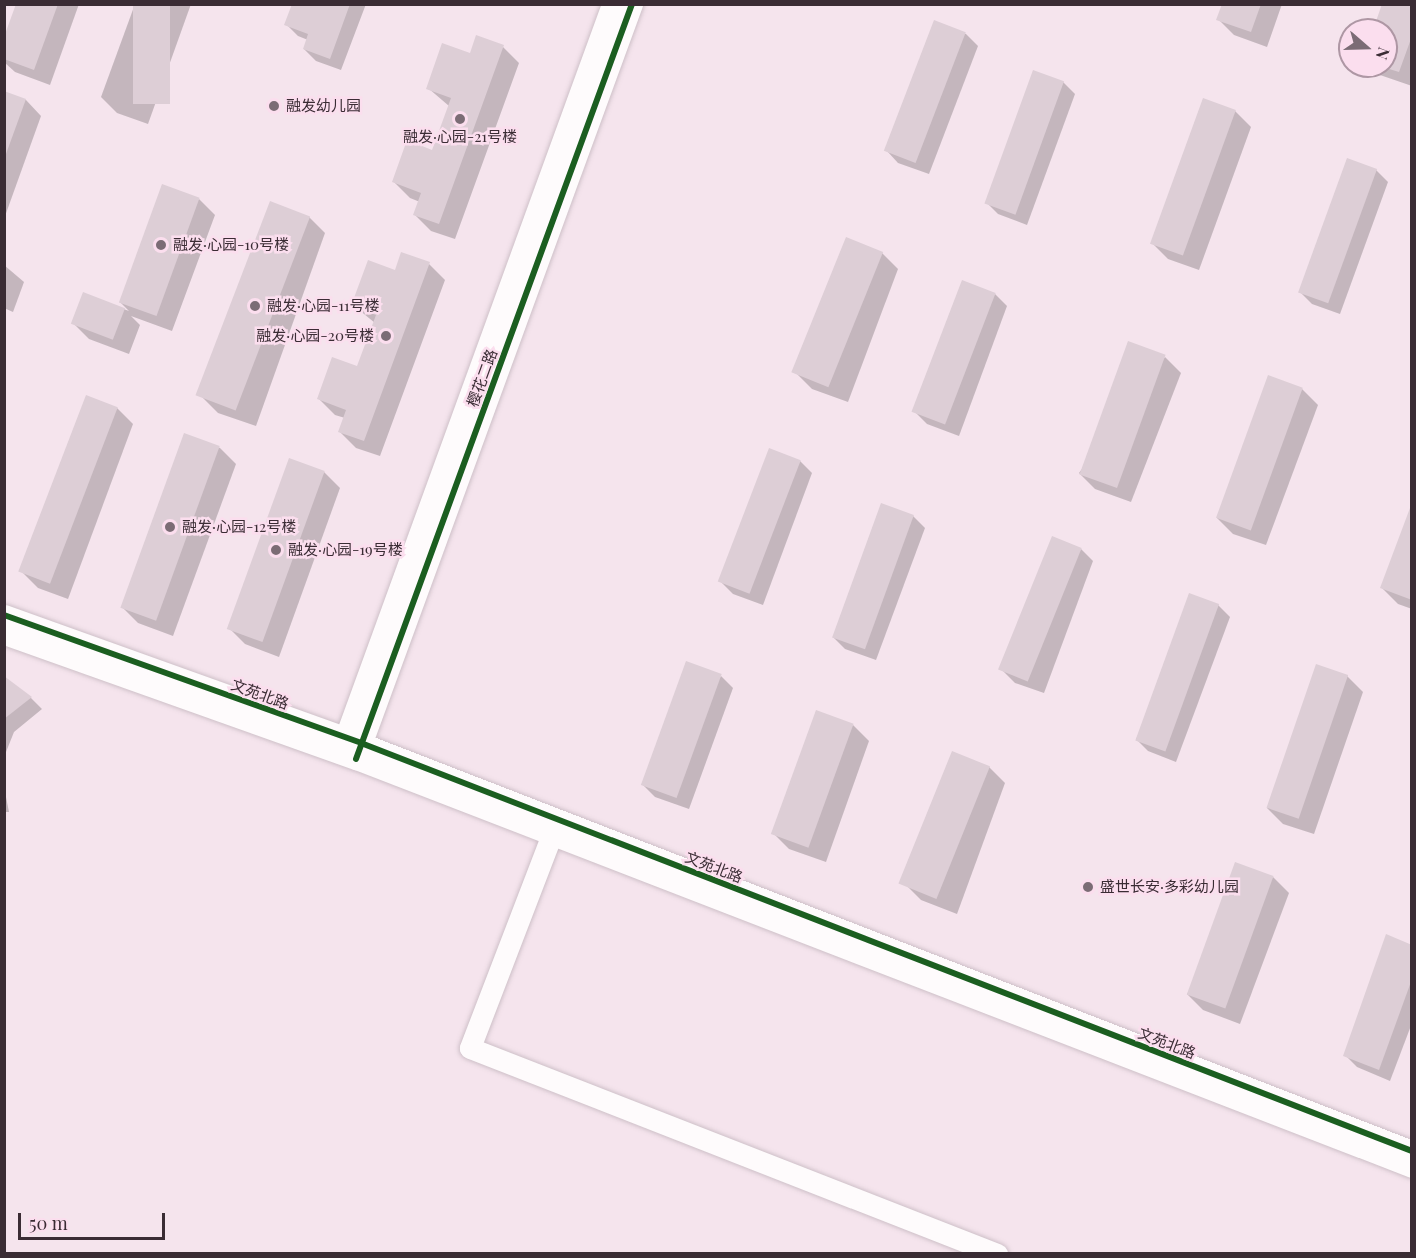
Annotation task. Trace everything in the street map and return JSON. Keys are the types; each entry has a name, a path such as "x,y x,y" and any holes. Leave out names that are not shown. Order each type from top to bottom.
{"street":[{"name":"樱花二路","path":"350,748 612,4"},
{"name":"樱花二路","path":"350,748 632,4"},
{"name":"文苑北路","path":"4,615 1412,1151"},
{"name":"文苑北路","path":"4,634 350,748 552,834 1412,1167"},
{"path":"552,834 470,1048 997,1254"}],"building":[{"path":"16,4 58,4 34,70 4,59 4,37"},
{"path":"133,4 170,4 170,104 133,104"},
{"path":"292,4 350,4 330,59 303,49 308,34 284,25"},
{"path":"1222,4 1261,4 1251,32 1216,20"},
{"path":"1382,4 1412,4 1412,36 1399,72 1398,18 1377,18"},
{"path":"934,20 966,32 916,163 884,151"},
{"name":"融发·心园-21号楼","path":"476,35 504,45 439,224 413,215 421,193 392,182 407,140 432,150 451,98 426,89 442,43 470,53"},
{"path":"1033,70 1064,81 1015,215 984,203"},
{"path":"4,91 26,99 6,154 4,154"},
{"path":"1203,98 1236,110 1183,256 1150,244"},
{"path":"1347,158 1377,169 1328,303 1298,292"},
{"name":"融发·心园-10号楼","path":"162,184 200,198 156,316 119,302"},
{"name":"融发·心园-11号楼","path":"270,201 310,216 236,411 195,395"},
{"path":"846,237 883,252 828,387 791,372"},
{"name":"融发·心园-20号楼","path":"401,252 430,262 364,441 338,432 346,410 317,399 332,357 357,366 376,315 351,306 368,260 395,270"},
{"path":"962,280 996,293 945,425 911,412"},
{"path":"83,292 125,308 113,340 71,324"},
{"path":"1128,341 1166,355 1117,488 1079,474"},
{"path":"1268,375 1303,388 1251,530 1216,518"},
{"path":"86,395 118,407 50,584 18,571"},
{"name":"融发·心园-12号楼","path":"184,433 220,446 156,621 120,608"},
{"path":"769,448 801,460 749,594 718,582"},
{"name":"融发·心园-19号楼","path":"289,458 325,471 262,642 227,629"},
{"path":"881,503 914,515 865,649 832,637"},
{"path":"1410,508 1412,508 1412,600 1380,588"},
{"path":"1052,536 1082,548 1028,682 998,670"},
{"path":"1189,593 1219,604 1165,751 1135,741"},
{"path":"686,661 722,674 677,798 641,785"},
{"path":"1316,664 1348,675 1299,819 1267,808"},
{"path":"4,676 32,697 4,719"},
{"path":"816,710 854,724 808,848 771,834"},
{"path":"952,751 990,766 936,899 898,884"},
{"path":"1235,862 1274,876 1225,1009 1187,994"},
{"path":"1386,934 1412,945 1412,979 1379,1070 1343,1056"}],"cycle path":[{"path":"356,759 632,4"},
{"path":"4,615 361,743 1412,1151"}],"place":[{"name":"融发幼儿园","path":"274,106"},
{"name":"融发·心园-21号楼","path":"460,119"},
{"name":"融发·心园-10号楼","path":"161,245"},
{"name":"融发·心园-11号楼","path":"255,306"},
{"name":"融发·心园-20号楼","path":"386,336"},
{"name":"融发·心园-12号楼","path":"170,527"},
{"name":"融发·心园-19号楼","path":"276,550"},
{"name":"盛世长安·多彩幼儿园","path":"1088,887"}]}
